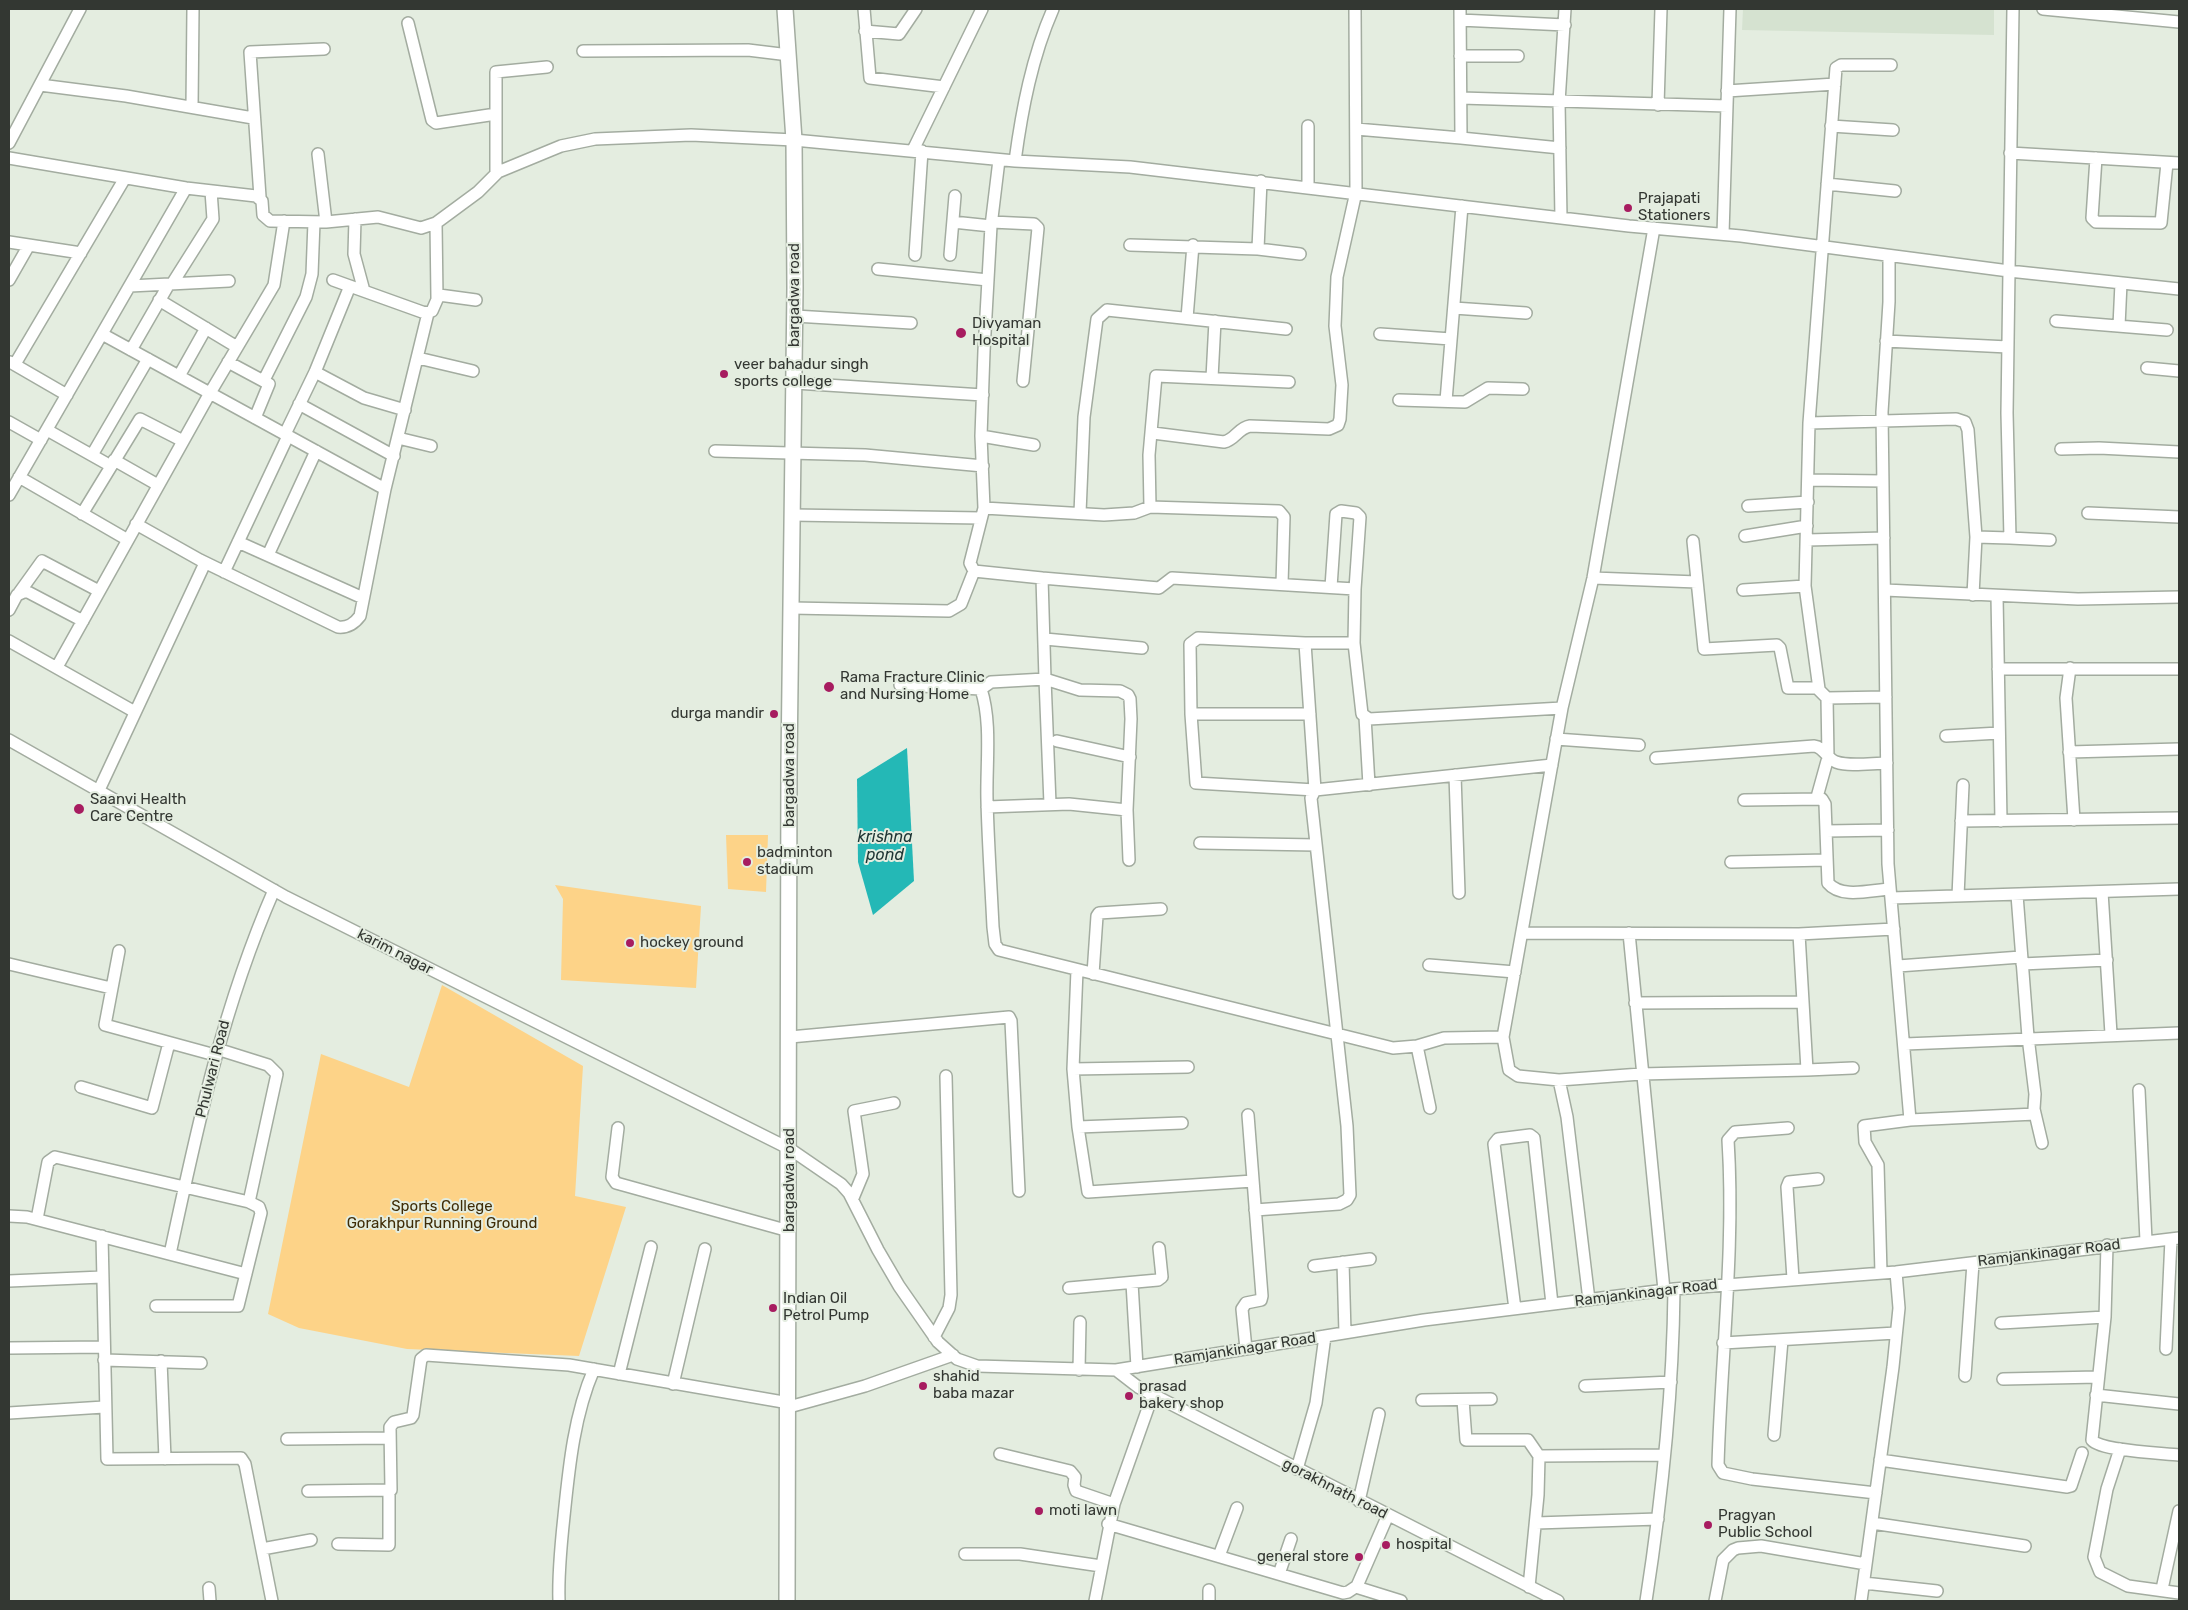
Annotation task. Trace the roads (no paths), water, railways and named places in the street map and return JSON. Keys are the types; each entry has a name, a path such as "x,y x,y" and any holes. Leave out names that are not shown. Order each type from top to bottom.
{"main road":[{"name":"bargadwa road","path":"785,9 794,140 795,316 791,608 790,1231 787,1601"}],"street":[{"path":"9,143 80,9"},
{"path":"192,108 193,9"},
{"path":"864,9 870,78 944,87"},
{"path":"865,31 899,34 916,9"},
{"path":"915,255 917,151 944,87 982,9"},
{"path":"1015,161 1022,114 1039,42 1053,9"},
{"path":"1152,433 1224,442 1228,441 1240,429 1250,426 1329,430 1338,425 1342,385 1335,326 1337,277 1356,192 1355,9 1348,9"},
{"path":"1561,218 1560,102 1566,9"},
{"path":"1658,104 1661,9"},
{"path":"1723,234 1730,9"},
{"path":"2010,538 2007,413 2013,9"},
{"path":"2043,9 2179,22"},
{"path":"1461,138 1460,14 1564,25"},
{"path":"408,23 432,120 436,122 496,114"},
{"path":"324,49 250,52 253,118 260,197 266,219 320,222 378,217 421,228 436,223 478,192 496,174 519,161 561,146 595,139 691,135 794,140 999,160 1130,167 1308,186 1561,218 1723,234 2009,271 2179,289"},
{"path":"583,52 748,50 789,55"},
{"path":"1460,56 1518,56"},
{"path":"1817,797 1828,759 1827,698 1819,689 1805,586 1809,423 1836,68 1841,64 1891,65"},
{"path":"496,174 496,72 548,67"},
{"path":"40,84 253,118"},
{"path":"1727,91 1835,84"},
{"path":"1461,98 1727,106"},
{"path":"1308,126 1308,186"},
{"path":"1831,126 1893,130"},
{"path":"1356,129 1560,148"},
{"path":"2010,152 2179,163"},
{"path":"264,380 306,297 312,274 320,222 318,154"},
{"path":"9,158 186,188 260,197"},
{"path":"2096,158 2092,218 2096,222 2161,223 2167,162"},
{"path":"791,608 949,611 961,604 974,571 970,563 982,513 984,466 981,436 988,280 991,224 999,160"},
{"path":"67,395 12,363 125,178"},
{"path":"1258,249 1261,181"},
{"path":"1827,184 1895,191"},
{"path":"9,495 186,188"},
{"path":"131,350 170,284 214,219 211,191"},
{"path":"950,255 955,196"},
{"path":"1446,401 1462,206"},
{"path":"355,219 354,254 364,291"},
{"path":"57,667 210,393 274,285 284,221"},
{"path":"953,222 1034,224 1038,228 1023,381"},
{"path":"136,524 205,563 338,627 349,626 357,620 364,598 386,490 428,313 437,298 436,223"},
{"path":"1654,228 1593,578 1562,708 1503,1037 1509,1070 1513,1074 1559,1080 1642,1074 1853,1068"},
{"path":"9,242 80,253"},
{"path":"9,280 29,245"},
{"path":"1130,245 1193,245 1300,254"},
{"path":"1186,318 1193,245"},
{"path":"1889,256 1882,419 1888,830 1891,894 1910,1120"},
{"path":"878,269 988,280"},
{"path":"333,280 428,313"},
{"path":"130,286 229,282"},
{"path":"2120,326 2121,283"},
{"path":"224,572 315,372 350,286"},
{"path":"437,298 443,295 476,300"},
{"path":"160,300 237,347"},
{"path":"1454,308 1526,314"},
{"path":"1080,513 1084,417 1097,319 1107,310 1286,329"},
{"path":"795,316 911,323"},
{"path":"1212,378 1215,321"},
{"path":"2056,321 2167,330"},
{"path":"179,376 206,328"},
{"path":"102,334 386,490"},
{"path":"1380,334 1451,339"},
{"path":"1886,341 2008,347"},
{"path":"418,358 473,371"},
{"path":"92,456 148,359"},
{"path":"228,362 269,384 255,418"},
{"path":"2147,368 2179,371"},
{"path":"315,372 364,398 405,410"},
{"path":"1150,507 1149,455 1156,376 1289,382"},
{"path":"794,382 983,395"},
{"path":"1399,400 1470,401 1488,388 1523,389"},
{"path":"299,404 394,456"},
{"path":"82,514 140,419 183,441"},
{"path":"1809,423 1882,419 1956,419 1965,422 1968,430 1976,537 1973,595"},
{"path":"9,422 112,463 158,485"},
{"path":"981,436 1034,445"},
{"path":"398,438 431,446"},
{"path":"2061,449 2100,448 2179,452"},
{"path":"268,555 316,451"},
{"path":"715,451 794,455 865,455 984,466"},
{"path":"19,477 128,540"},
{"path":"1808,480 1883,481"},
{"path":"1748,506 1808,502"},
{"path":"792,515 1080,513 1104,515 1134,513 1150,507 1282,513 1284,517 1282,584"},
{"path":"1331,587 1336,514 1341,511 1356,513 1360,517 1355,589 1354,643 1362,714 1365,718 1369,785"},
{"path":"2088,514 2179,517"},
{"path":"1746,536 1807,526"},
{"path":"1976,537 2050,540"},
{"path":"1807,540 1884,538"},
{"path":"1692,541 1704,649 1777,645 1780,648 1788,688 1819,689"},
{"path":"238,542 364,598"},
{"path":"9,610 42,560 99,591"},
{"path":"99,790 205,563"},
{"path":"974,571 1159,588 1172,578 1355,589"},
{"path":"1042,578 1050,804"},
{"path":"1593,578 1697,582"},
{"path":"1743,590 1805,586"},
{"path":"1885,590 2078,599 2179,597"},
{"path":"19,593 26,591 83,621"},
{"path":"1997,596 2001,821"},
{"path":"1354,643 1305,643 1198,638 1193,640 1190,644 1191,714 1196,783 1315,790 1552,765"},
{"path":"1044,639 1142,648"},
{"path":"9,641 136,712"},
{"path":"1255,1210 1339,1204 1347,1200 1350,1195 1347,1126 1311,798 1315,790 1305,643"},
{"path":"2070,668 2066,698 2068,752 2074,820"},
{"path":"1998,669 2179,669"},
{"path":"900,685 981,689 991,682 1045,679 1080,690 1120,691 1128,696 1131,719 1127,810 1129,860"},
{"path":"981,689 985,702 987,727 987,807 995,944 1004,952 1393,1048 1417,1046 1444,1038 1503,1037"},
{"path":"1827,698 1886,697"},
{"path":"1365,718 1562,708"},
{"path":"1191,714 1310,714"},
{"path":"1946,736 1999,733"},
{"path":"1556,739 1639,745"},
{"name":"karim nagar","path":"9,740 274,890 790,1149 841,1184 857,1187"},
{"path":"1057,741 1130,757"},
{"path":"1656,758 1819,746 1828,759 1838,763 1887,763"},
{"path":"2068,752 2179,749"},
{"path":"1455,775 1459,894"},
{"path":"1958,896 1963,785"},
{"path":"1744,800 1817,797 1822,799 1825,804 1828,882 1834,890 1844,892 1958,896 2179,889 2179,894"},
{"path":"987,807 1069,804 1127,810"},
{"path":"1961,821 2179,818"},
{"path":"1826,831 1888,830"},
{"path":"1200,842 1316,845"},
{"path":"1731,862 1827,860"},
{"name":"Phulwari Road","path":"170,1254 216,1052 255,933 274,890"},
{"path":"2102,892 2111,1034"},
{"path":"2017,895 2028,1037 2036,1094 2035,1114 2042,1143"},
{"path":"1093,974 1096,916 1099,913 1161,910"},
{"path":"1522,933 1799,934 1894,929"},
{"path":"1629,933 1642,1074 1669,1290 1671,1382 1658,1519 1646,1601"},
{"path":"1799,934 1807,1070"},
{"path":"119,952 104,1021 107,1027 268,1065 277,1074 250,1202"},
{"path":"1898,966 2022,960 2106,960"},
{"path":"9,964 111,988"},
{"path":"1428,965 1515,972"},
{"path":"1077,970 1073,1069 1078,1127 1088,1192 1253,1181"},
{"path":"1635,1003 1803,1002"},
{"path":"790,1037 1009,1017 1015,1064 1019,1191"},
{"path":"1905,1044 2028,1037 2179,1033"},
{"path":"81,1087 152,1108 169,1043"},
{"path":"1417,1046 1430,1108"},
{"path":"1073,1069 1188,1068"},
{"path":"934,1337 951,1295 946,1076"},
{"path":"1559,1080 1567,1117 1589,1300"},
{"path":"2139,1090 2146,1242"},
{"path":"857,1187 863,1170 854,1111 894,1104"},
{"path":"1881,1273 1878,1165 1865,1142 1864,1129 1867,1124 2035,1114"},
{"path":"1246,1349 1242,1309 1246,1304 1261,1300 1262,1296 1248,1115"},
{"path":"1078,1127 1182,1123"},
{"path":"618,1128 612,1176 616,1183 790,1231"},
{"path":"1788,1128 1735,1132 1728,1140 1731,1180 1719,1470 1723,1473 1752,1479 1876,1493"},
{"path":"1515,1309 1494,1144 1498,1139 1530,1134 1534,1138 1552,1304"},
{"path":"37,1220 48,1162 52,1157 185,1186 250,1202 259,1207 261,1212 238,1306 156,1306"},
{"path":"1793,1279 1787,1187 1789,1182 1794,1180 1818,1179"},
{"name":"Ramjankinagar Road","path":"857,1187 878,1250 934,1337 953,1355 965,1364 977,1366 1078,1370 1116,1370 1325,1336 1552,1304 1669,1290 1896,1272 2107,1245 2175,1239"},
{"path":"9,1216 21,1216 246,1274"},
{"path":"102,1236 104,1407 107,1459 238,1458 243,1460 272,1601"},
{"path":"2166,1349 2175,1239"},
{"path":"2107,1245 2105,1317 2092,1440 2095,1444 2120,1449 2179,1455"},
{"path":"619,1374 651,1247"},
{"path":"1070,1288 1160,1279 1160,1248"},
{"path":"673,1384 705,1249"},
{"path":"1314,1266 1370,1259"},
{"path":"1343,1262 1346,1333"},
{"path":"1965,1376 1973,1263"},
{"path":"1861,1601 1896,1333 1898,1308 1896,1272"},
{"path":"9,1281 102,1277"},
{"path":"1132,1283 1137,1367"},
{"path":"2001,1323 2105,1317"},
{"path":"1078,1370 1080,1322"},
{"path":"1723,1343 1896,1333"},
{"path":"1297,1469 1316,1403 1325,1336"},
{"path":"1774,1435 1782,1340"},
{"path":"9,1348 104,1347"},
{"path":"338,1544 389,1545 389,1492 392,1488 391,1424 408,1420 413,1415 421,1359 426,1355 562,1364 789,1405 865,1386 953,1355"},
{"path":"104,1360 202,1363"},
{"path":"161,1361 165,1459"},
{"path":"559,1601 561,1548 569,1465 584,1394 594,1369"},
{"name":"gorakhnath road","path":"1116,1370 1153,1394 1532,1593 1558,1601"},
{"path":"2003,1379 2098,1377"},
{"path":"1585,1386 1671,1382"},
{"path":"1095,1601 1108,1524 1153,1394"},
{"path":"2096,1395 2179,1404"},
{"path":"1422,1400 1491,1399"},
{"path":"1463,1400 1466,1440 1528,1440 1539,1456 1532,1593"},
{"path":"9,1413 104,1407"},
{"path":"1359,1501 1379,1414"},
{"path":"286,1439 390,1438"},
{"path":"2120,1449 2107,1489 2094,1556 2100,1572 2128,1586 2179,1592"},
{"path":"1880,1460 2067,1487 2071,1486 2082,1453"},
{"path":"1000,1454 1070,1471 1075,1477 1074,1485 1076,1491 1114,1504"},
{"path":"1539,1456 1663,1455"},
{"path":"308,1491 389,1492"},
{"path":"1219,1556 1237,1508"},
{"path":"2162,1589 2179,1511"},
{"path":"1108,1524 1280,1574 1332,1596 1356,1588 1388,1516"},
{"path":"1536,1524 1658,1519"},
{"path":"1872,1523 2025,1546"},
{"path":"1280,1574 1291,1539"},
{"path":"262,1549 311,1540"},
{"path":"1715,1601 1723,1560 1733,1550 1738,1548 1761,1546 1866,1564"},
{"path":"965,1554 1020,1554 1101,1566"},
{"path":"1864,1583 1937,1591"},
{"path":"209,1588 210,1601"},
{"path":"1356,1588 1401,1601"}],"water":[{"name":"krishna pond","path":"907,748 914,881 873,915 858,862 857,779"}],"place":[{"name":"Prajapati Stationers","path":"1628,208"},
{"name":"Divyaman Hospital","path":"961,333"},
{"name":"veer bahadur singh sports college","path":"724,374"},
{"name":"Rama Fracture Clinic and Nursing Home","path":"829,687"},
{"name":"durga mandir","path":"774,714"},
{"name":"Saanvi Health Care Centre","path":"79,809"},
{"name":"badminton stadium","path":"747,862"},
{"name":"hockey ground","path":"630,943"},
{"name":"Indian Oil Petrol Pump","path":"773,1308"},
{"name":"shahid baba mazar","path":"923,1386"},
{"name":"prasad bakery shop","path":"1129,1396"},
{"name":"moti lawn","path":"1039,1511"},
{"name":"Pragyan Public School","path":"1708,1525"},
{"name":"hospital","path":"1386,1545"},
{"name":"general store","path":"1359,1557"}],"park label":[{"name":"Sports College Gorakhpur Running Ground","path":"442,1216"}]}
